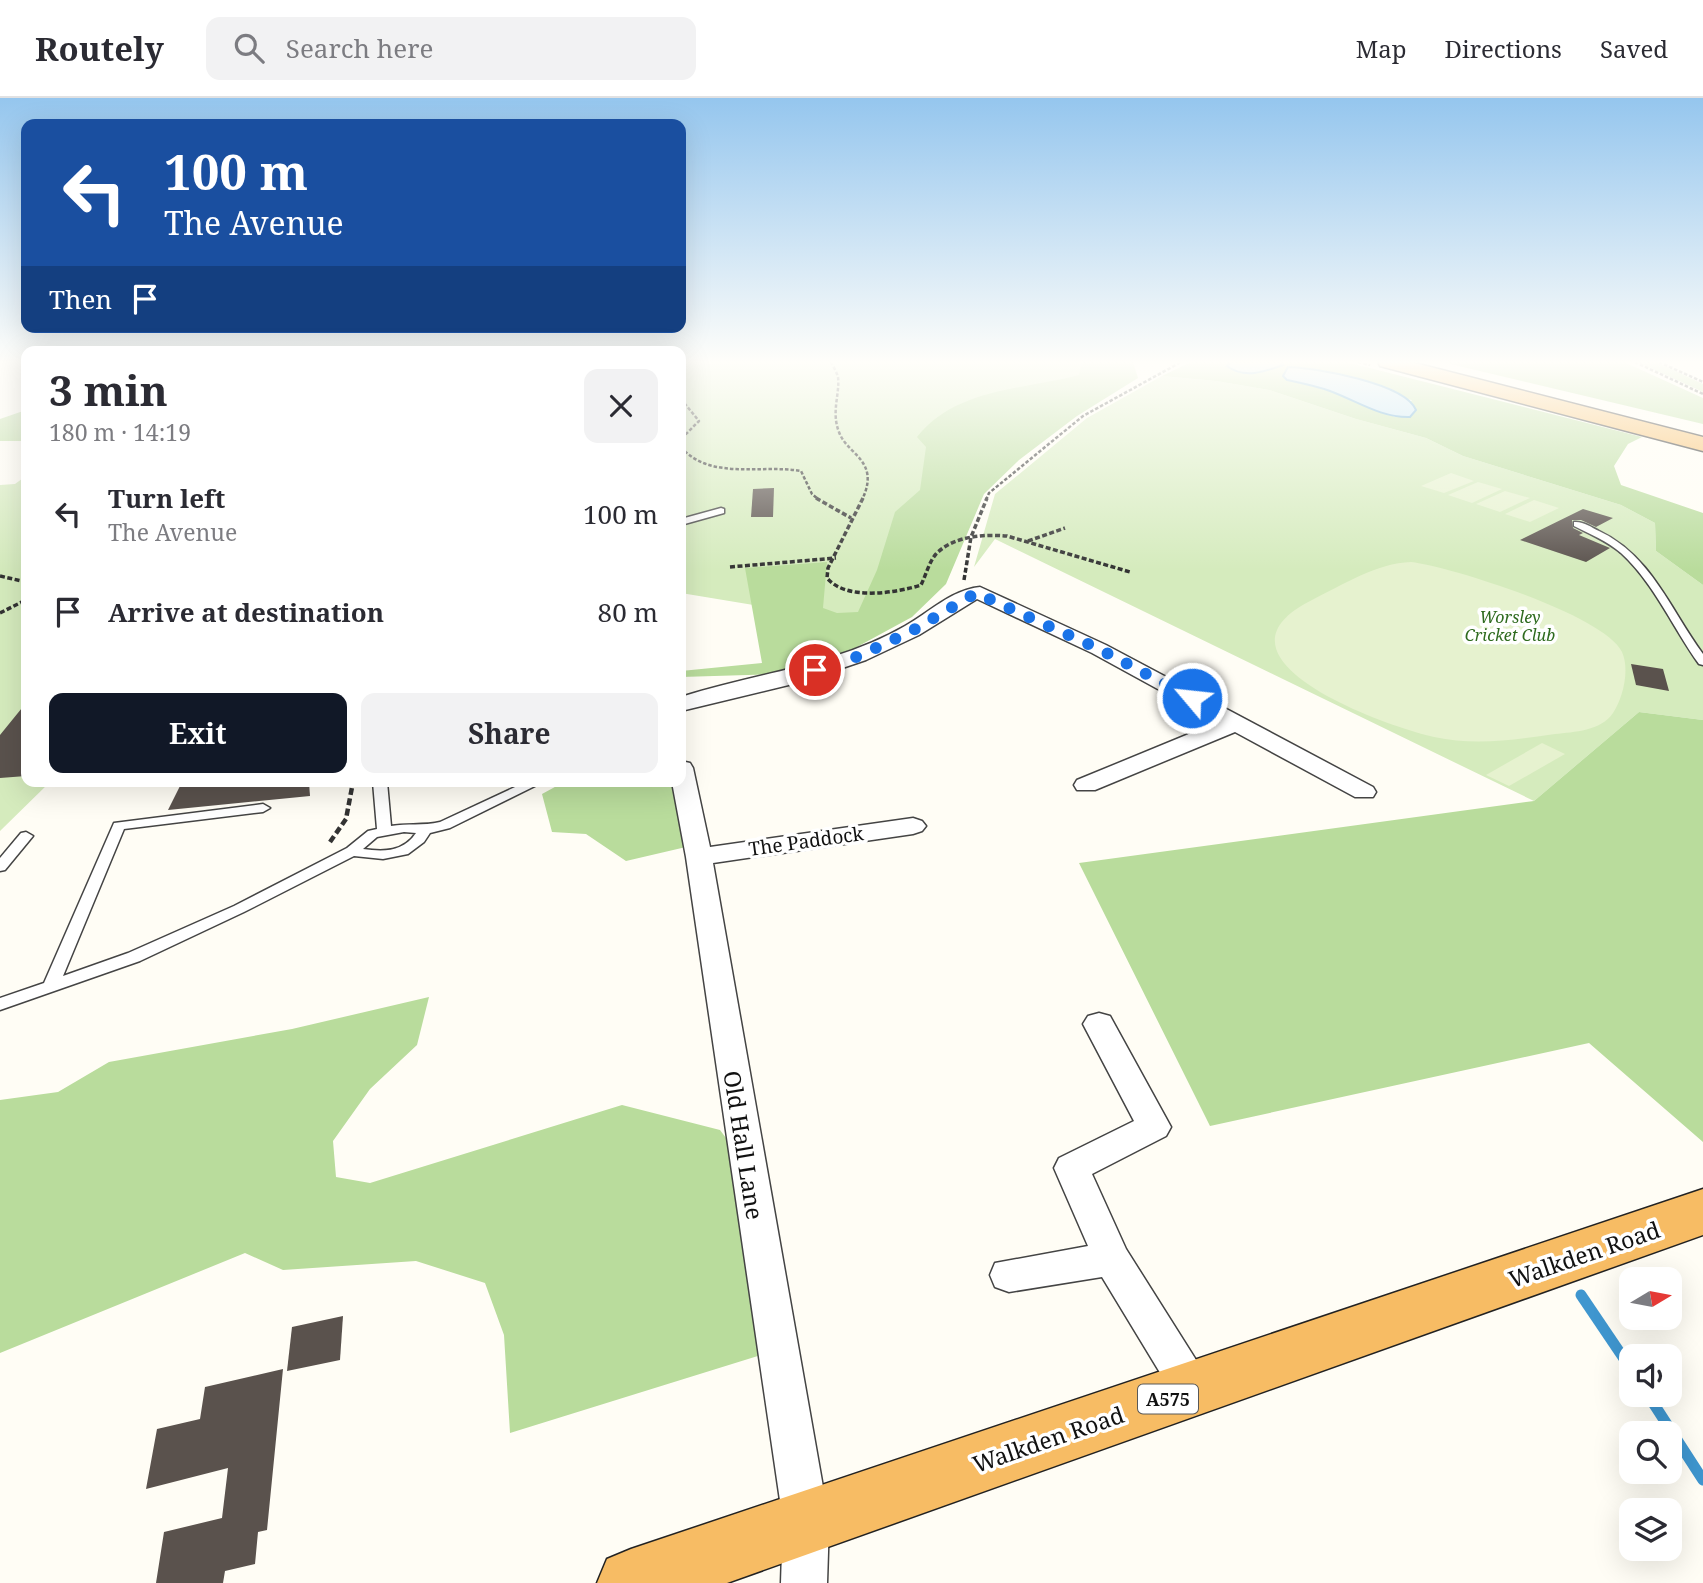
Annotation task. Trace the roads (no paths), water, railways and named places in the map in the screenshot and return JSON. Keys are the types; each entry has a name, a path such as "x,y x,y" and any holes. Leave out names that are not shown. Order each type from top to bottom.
{"highway":[{"path":"1654,431 1703,444"},
{"name":"Walkden Road","path":"631,1583 1701,1215"}],"street":[{"path":"686,702 793,677 859,656 912,631 968,594 972,588 1099,649 1364,792"},
{"path":"1086,785 1238,722"},
{"name":"Old Hall Lane","path":"685,787 699,857 806,1521"},
{"name":"The Paddock","path":"699,857 912,826"},
{"path":"1099,1024 1154,1127 1072,1168 1112,1259 1194,1390"},
{"path":"1009,1275 1112,1259"},
{"path":"804,1583 806,1521"}],"lane":[{"path":"686,521 721,511"},
{"path":"1577,524 1605,535 1632,555 1703,662"},
{"path":"380,787 384,831"},
{"path":"0,1004 134,957 239,909 352,851 365,839 384,831 409,828 425,830 457,820 526,787"},
{"path":"51,985 119,826 263,808"},
{"path":"352,851 370,856 404,851 414,846 425,830"},
{"path":"0,867 26,836"}],"waterway":[{"path":"1581,1295 1619,1351"},
{"path":"1656,1407 1703,1480"}],"park label":[{"name":"Worsley Cricket Club","path":"1510,626"}]}
